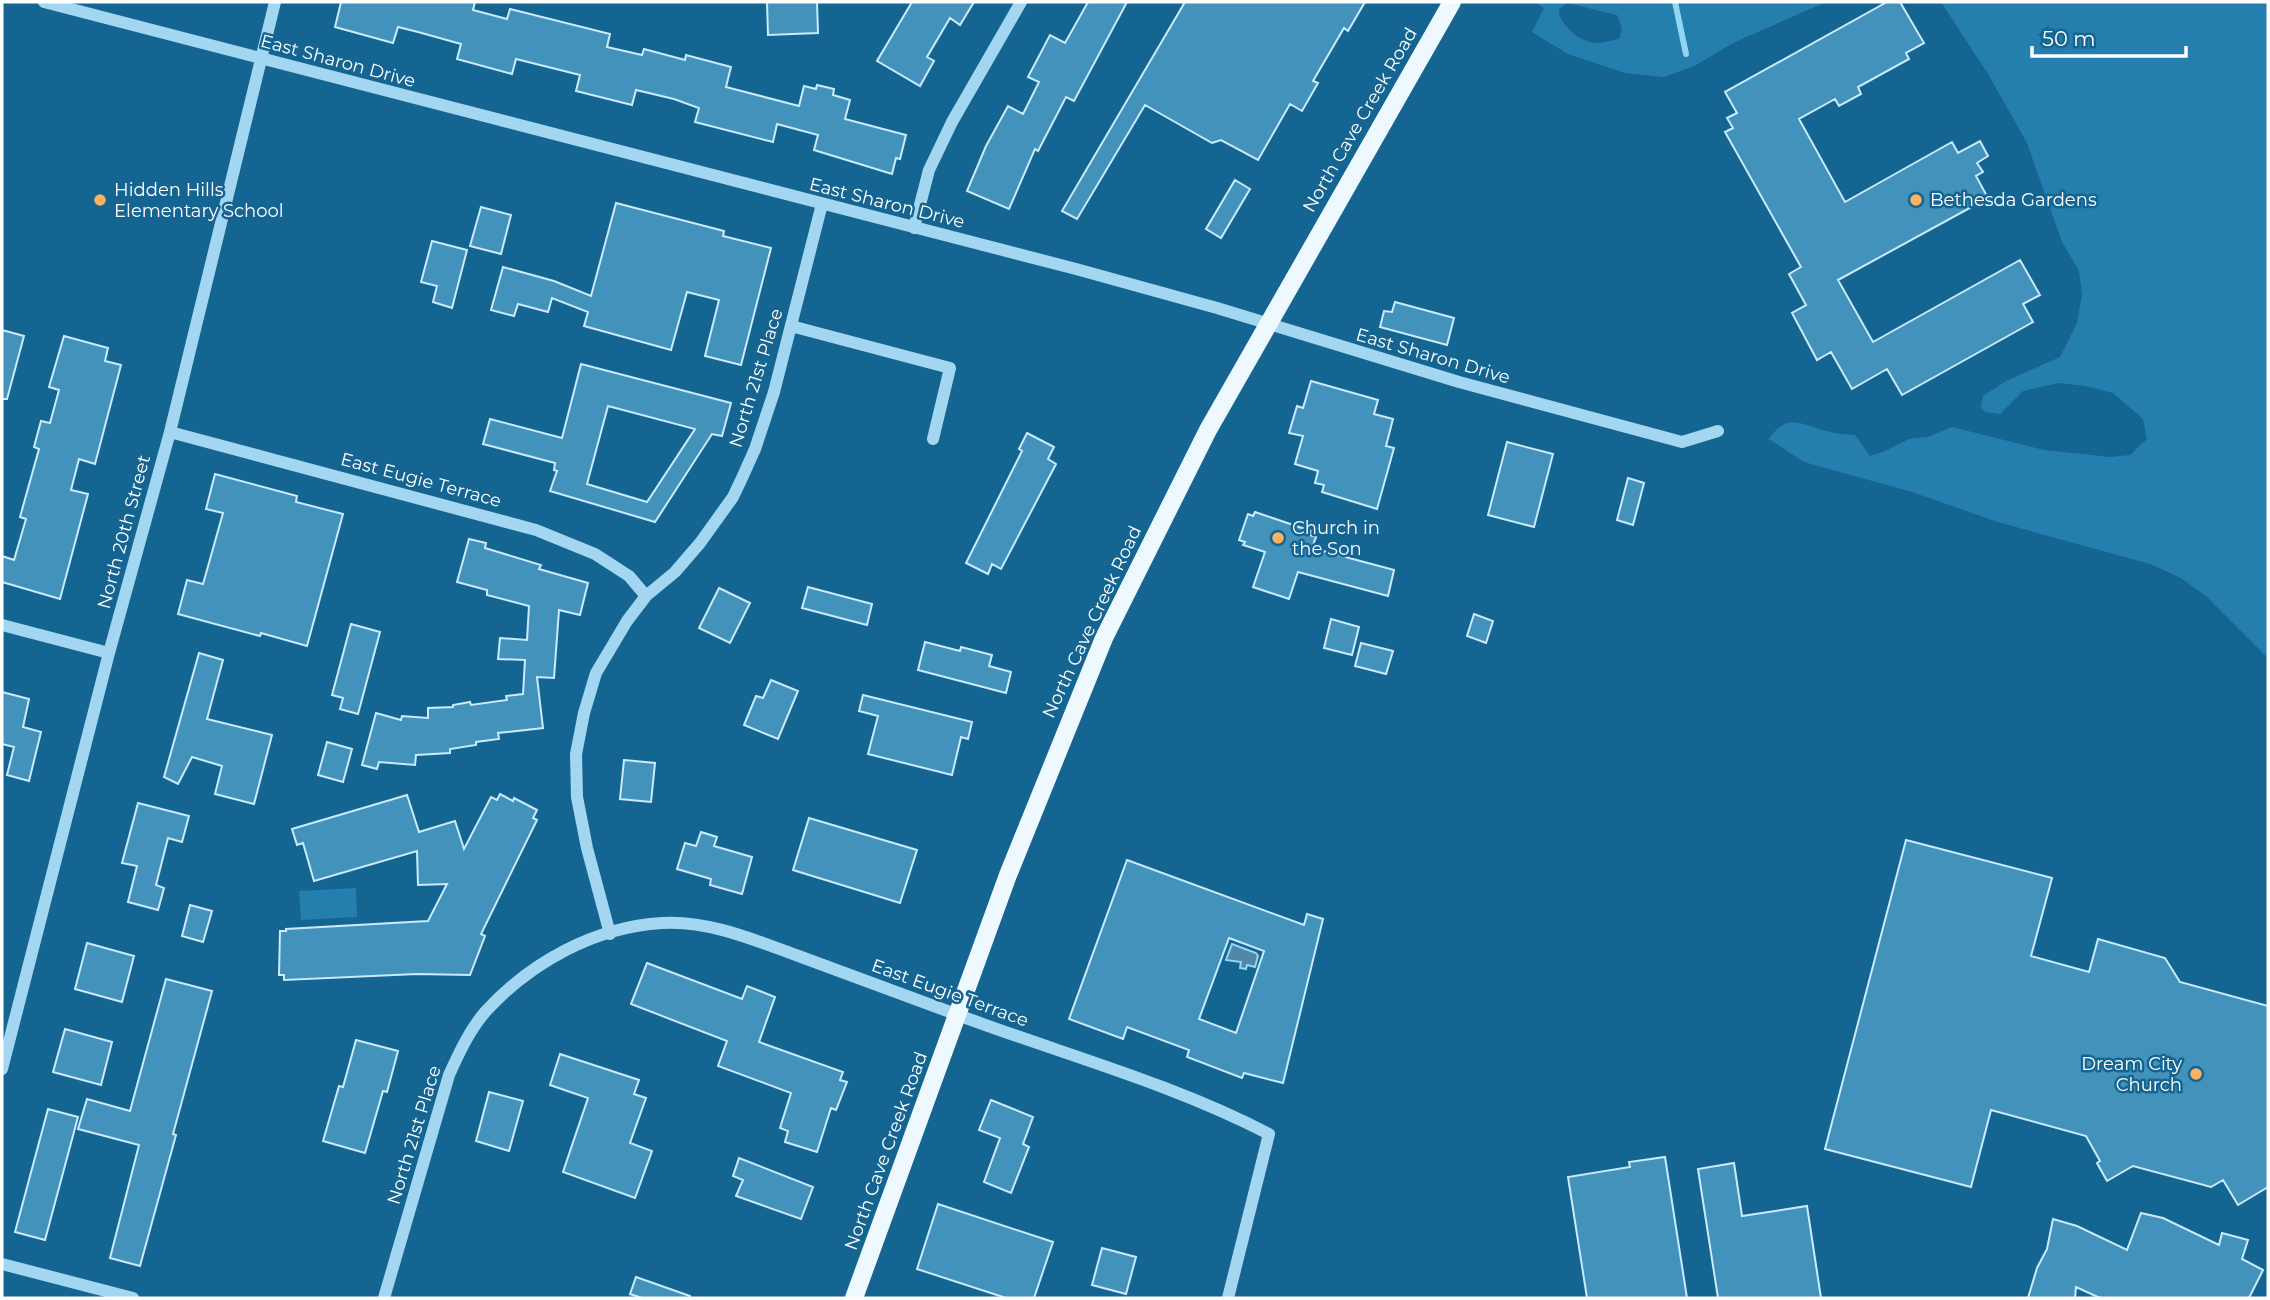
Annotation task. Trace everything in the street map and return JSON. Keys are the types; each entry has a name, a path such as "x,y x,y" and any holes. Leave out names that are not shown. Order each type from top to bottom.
{"main road":[{"name":"North Cave Creek Road","path":"854,1298 1008,875 1104,638 1208,430 1452,2"}],"street":[{"name":"East Sharon Drive","path":"44,2 1086,272 1459,382 1682,442 1718,431"},
{"name":"North 20th Street","path":"2,1069 8,1020 170,432 275,2"},
{"path":"914,228 929,170 952,122 1021,2"},
{"name":"North 21st Place","path":"384,1298 449,1075 466,1041 485,1012 513,985 560,952 611,934 578,797 576,754 584,713 596,673 627,621 646,596 675,572 700,544 733,497 755,449 774,391 822,204"},
{"path":"791,326 950,368 933,439"},
{"name":"East Eugie Terrace","path":"170,432 536,530 595,554 629,576 646,596"},
{"path":"2,625 109,653"},
{"name":"East Eugie Terrace","path":"611,934 662,923 702,925 750,939 1117,1070 1227,1112 1269,1134 1228,1298"},
{"path":"2,1264 133,1298"}],"shaded area":[{"path":"1534,2 1826,2 1735,42 1694,66 1664,77 1625,73 1568,54 1532,32 1544,8","holes":["1567,3 1617,15 1622,29 1619,39 1597,43 1584,40 1566,27 1559,9"]},
{"path":"1941,2 2268,2 2268,658 2207,597 2181,578 2150,564 1998,522 1912,492 1804,462 1769,439 1782,425 1795,422 1834,433 1855,435 1870,456 1909,439 1928,437 1952,427 2044,450 2110,457 2130,455 2147,439 2143,419 2113,393 2086,386 2059,383 2023,391 2000,414 1985,412 1981,407 1983,396 2006,381 2060,357 2077,323 2082,295 2079,271 2062,242 2027,143 1988,74"},
{"path":"356,888 357,917 301,920 299,891"},
{"path":"1232,944 1256,953 1258,956 1255,967 1247,965 1246,969 1240,968 1241,962 1226,960"}],"building":[{"path":"341,2 475,2 473,10 507,19 510,9 610,34 607,47 642,55 644,49 685,60 686,55 731,67 726,87 799,106 804,86 816,89 817,85 834,89 833,95 850,100 845,119 906,135 900,159 896,158 892,174 814,150 818,135 777,124 773,142 695,122 699,108 674,99 636,90 632,105 576,91 580,75 516,59 512,74 457,59 461,44 418,32 398,27 393,43 335,27"},
{"path":"767,2 817,2 818,33 768,35"},
{"path":"912,2 974,2 960,25 950,18 927,57 934,61 920,86 877,61"},
{"path":"1088,2 1127,2 1074,101 1066,97 1038,151 1035,149 1009,209 967,191 986,146 1008,106 1023,114 1039,82 1028,77 1050,35 1065,43"},
{"path":"1185,2 1365,2 1348,31 1344,28 1313,81 1318,83 1302,111 1290,104 1258,160 1221,140 1212,143 1145,105 1077,219 1062,211"},
{"name":"Bethesda Gardens","path":"1887,2 1900,2 1924,43 1906,53 1909,59 1858,87 1861,94 1839,106 1835,99 1799,119 1845,202 1952,142 1958,153 1980,141 1988,156 1977,163 1983,172 1976,176 1988,198 1838,280 1873,342 2020,260 2040,295 2023,304 2033,322 1902,395 1887,369 1852,389 1831,352 1817,360 1792,313 1806,305 1789,274 1801,267 1725,132 1733,128 1727,118 1737,113 1725,92"},
{"path":"1235,180 1250,189 1221,238 1206,229"},
{"path":"616,203 724,231 723,236 771,248 741,365 705,356 719,300 687,292 671,350 584,326 588,312 552,298 548,312 518,304 514,316 491,310 503,267 554,281 591,296"},
{"path":"481,207 511,215 501,254 470,246"},
{"path":"432,241 467,250 452,308 433,302 437,286 421,282"},
{"path":"1395,302 1454,318 1447,345 1380,327 1384,311 1392,312"},
{"path":"2,330 24,336 7,399 2,399"},
{"path":"64,336 108,348 105,361 121,365 95,464 79,459 71,490 88,494 60,599 2,582 2,556 14,560 26,519 20,517 39,449 34,447 41,421 50,423 59,390 49,387"},
{"path":"581,364 731,403 722,436 712,434 655,522 550,491 557,471 554,470 555,463 483,444 490,419 562,438","holes":["608,406 695,429 647,502 587,484"]},
{"path":"1311,381 1378,400 1374,414 1393,419 1386,446 1394,448 1377,509 1322,492 1324,485 1315,483 1318,471 1295,464 1303,436 1289,433 1297,406 1303,408"},
{"path":"1027,433 1054,447 1048,459 1056,464 1001,569 992,564 988,574 966,563 1022,451 1019,449"},
{"path":"1507,442 1553,454 1534,527 1488,515"},
{"path":"215,474 297,496 296,502 343,514 307,646 178,614 187,580 203,584 223,513 206,509"},
{"path":"1628,478 1644,483 1633,525 1617,520"},
{"path":"1255,512 1311,531 1310,535 1316,537 1312,548 1394,570 1388,596 1298,572 1289,599 1253,587 1265,552 1243,545 1245,542 1239,540 1248,514 1253,516"},
{"path":"469,539 486,543 485,548 541,565 539,569 588,583 580,615 559,610 554,678 537,677 543,728 498,733 499,739 450,749 450,753 416,755 415,765 379,762 377,769 362,765 376,713 401,720 402,716 428,718 428,708 507,700 506,696 523,694 525,660 498,659 500,638 527,640 529,606 487,595 487,590 457,582"},
{"path":"808,587 872,604 867,625 802,608"},
{"path":"719,588 750,603 730,643 699,628"},
{"path":"1474,614 1493,621 1486,643 1467,636"},
{"path":"1331,619 1359,627 1352,655 1324,648"},
{"path":"351,624 380,632 358,714 340,709 343,698 332,695"},
{"path":"925,642 960,651 961,647 992,655 989,666 1011,672 1006,693 918,670"},
{"path":"1361,643 1393,651 1386,674 1355,666"},
{"path":"199,653 223,660 207,719 272,735 254,804 215,794 222,766 192,757 178,784 164,777"},
{"path":"771,680 798,691 778,739 744,725 756,696 763,698"},
{"path":"2,692 29,699 23,727 41,732 29,781 7,775 14,747 2,744"},
{"path":"863,695 972,722 968,739 961,737 952,775 868,754 878,716 859,711"},
{"path":"327,742 352,749 343,782 318,775"},
{"path":"624,760 655,763 651,802 620,799"},
{"path":"500,794 537,810 533,818 537,820 481,934 485,936 470,975 417,974 284,980 284,975 279,975 280,931 428,921 447,884 418,885 417,851 314,881 303,843 297,845 292,829 407,795 419,832 455,821 464,849 491,797 497,800"},
{"path":"138,803 189,816 182,842 168,838 156,885 164,888 158,910 128,902 137,866 122,863"},
{"path":"809,818 917,850 900,903 793,870"},
{"path":"701,832 717,837 714,846 752,857 742,894 710,885 711,879 677,869 685,843 696,846"},
{"path":"1906,840 2052,878 2031,956 2089,972 2098,939 2165,958 2180,982 2268,1006 2268,1187 2238,1205 2223,1180 2211,1187 2133,1166 2107,1181 2097,1163 2100,1161 2086,1136 1991,1110 1971,1187 1825,1149"},
{"path":"1127,860 1304,925 1307,914 1323,919 1283,1083 1244,1073 1242,1078 1187,1057 1189,1050 1127,1027 1123,1039 1069,1019","holes":["1229,938 1264,951 1236,1033 1199,1019"]},
{"path":"190,905 212,911 203,942 182,936"},
{"path":"87,943 134,956 122,1002 75,989"},
{"path":"647,963 742,999 747,986 775,997 759,1042 843,1072 840,1080 847,1082 836,1110 831,1108 817,1152 785,1142 788,1131 780,1128 791,1093 718,1066 727,1041 631,1004"},
{"path":"166,979 212,991 140,1266 110,1258 139,1145 78,1129 87,1099 130,1111"},
{"path":"65,1029 112,1042 101,1085 53,1072"},
{"path":"356,1040 398,1051 387,1092 383,1091 365,1153 323,1141 339,1086 343,1087"},
{"path":"560,1054 639,1080 634,1094 646,1098 630,1143 652,1151 635,1198 563,1172 588,1098 550,1085"},
{"path":"489,1092 523,1101 509,1151 476,1141"},
{"path":"991,1100 1033,1117 1023,1144 1029,1147 1011,1193 984,1182 1000,1138 979,1130"},
{"path":"48,1109 78,1117 45,1240 15,1232"},
{"path":"1665,1157 1687,1298 1587,1298 1568,1177 1630,1167 1629,1162"},
{"path":"739,1158 813,1187 801,1219 736,1196 743,1180 733,1176"},
{"path":"1734,1163 1742,1216 1807,1206 1821,1298 1718,1298 1698,1169"},
{"path":"938,1204 1053,1242 1034,1298 1006,1298 917,1269"},
{"path":"2141,1213 2163,1218 2219,1245 2222,1233 2248,1240 2242,1259 2263,1270 2249,1298 2100,1298 2076,1287 2075,1298 2028,1298 2037,1268 2047,1249 2053,1219 2077,1226 2127,1250"},
{"path":"1102,1248 1136,1257 1126,1294 1092,1285"},
{"path":"636,1277 690,1298 642,1298 630,1294"}],"waterway":[{"path":"1675,2 1686,54"}],"place":[{"name":"Hidden Hills Elementary School","path":"100,200"},
{"name":"Bethesda Gardens","path":"1916,200"},
{"name":"Church in the Son","path":"1278,538"},
{"name":"Dream City Church","path":"2196,1074"}]}
